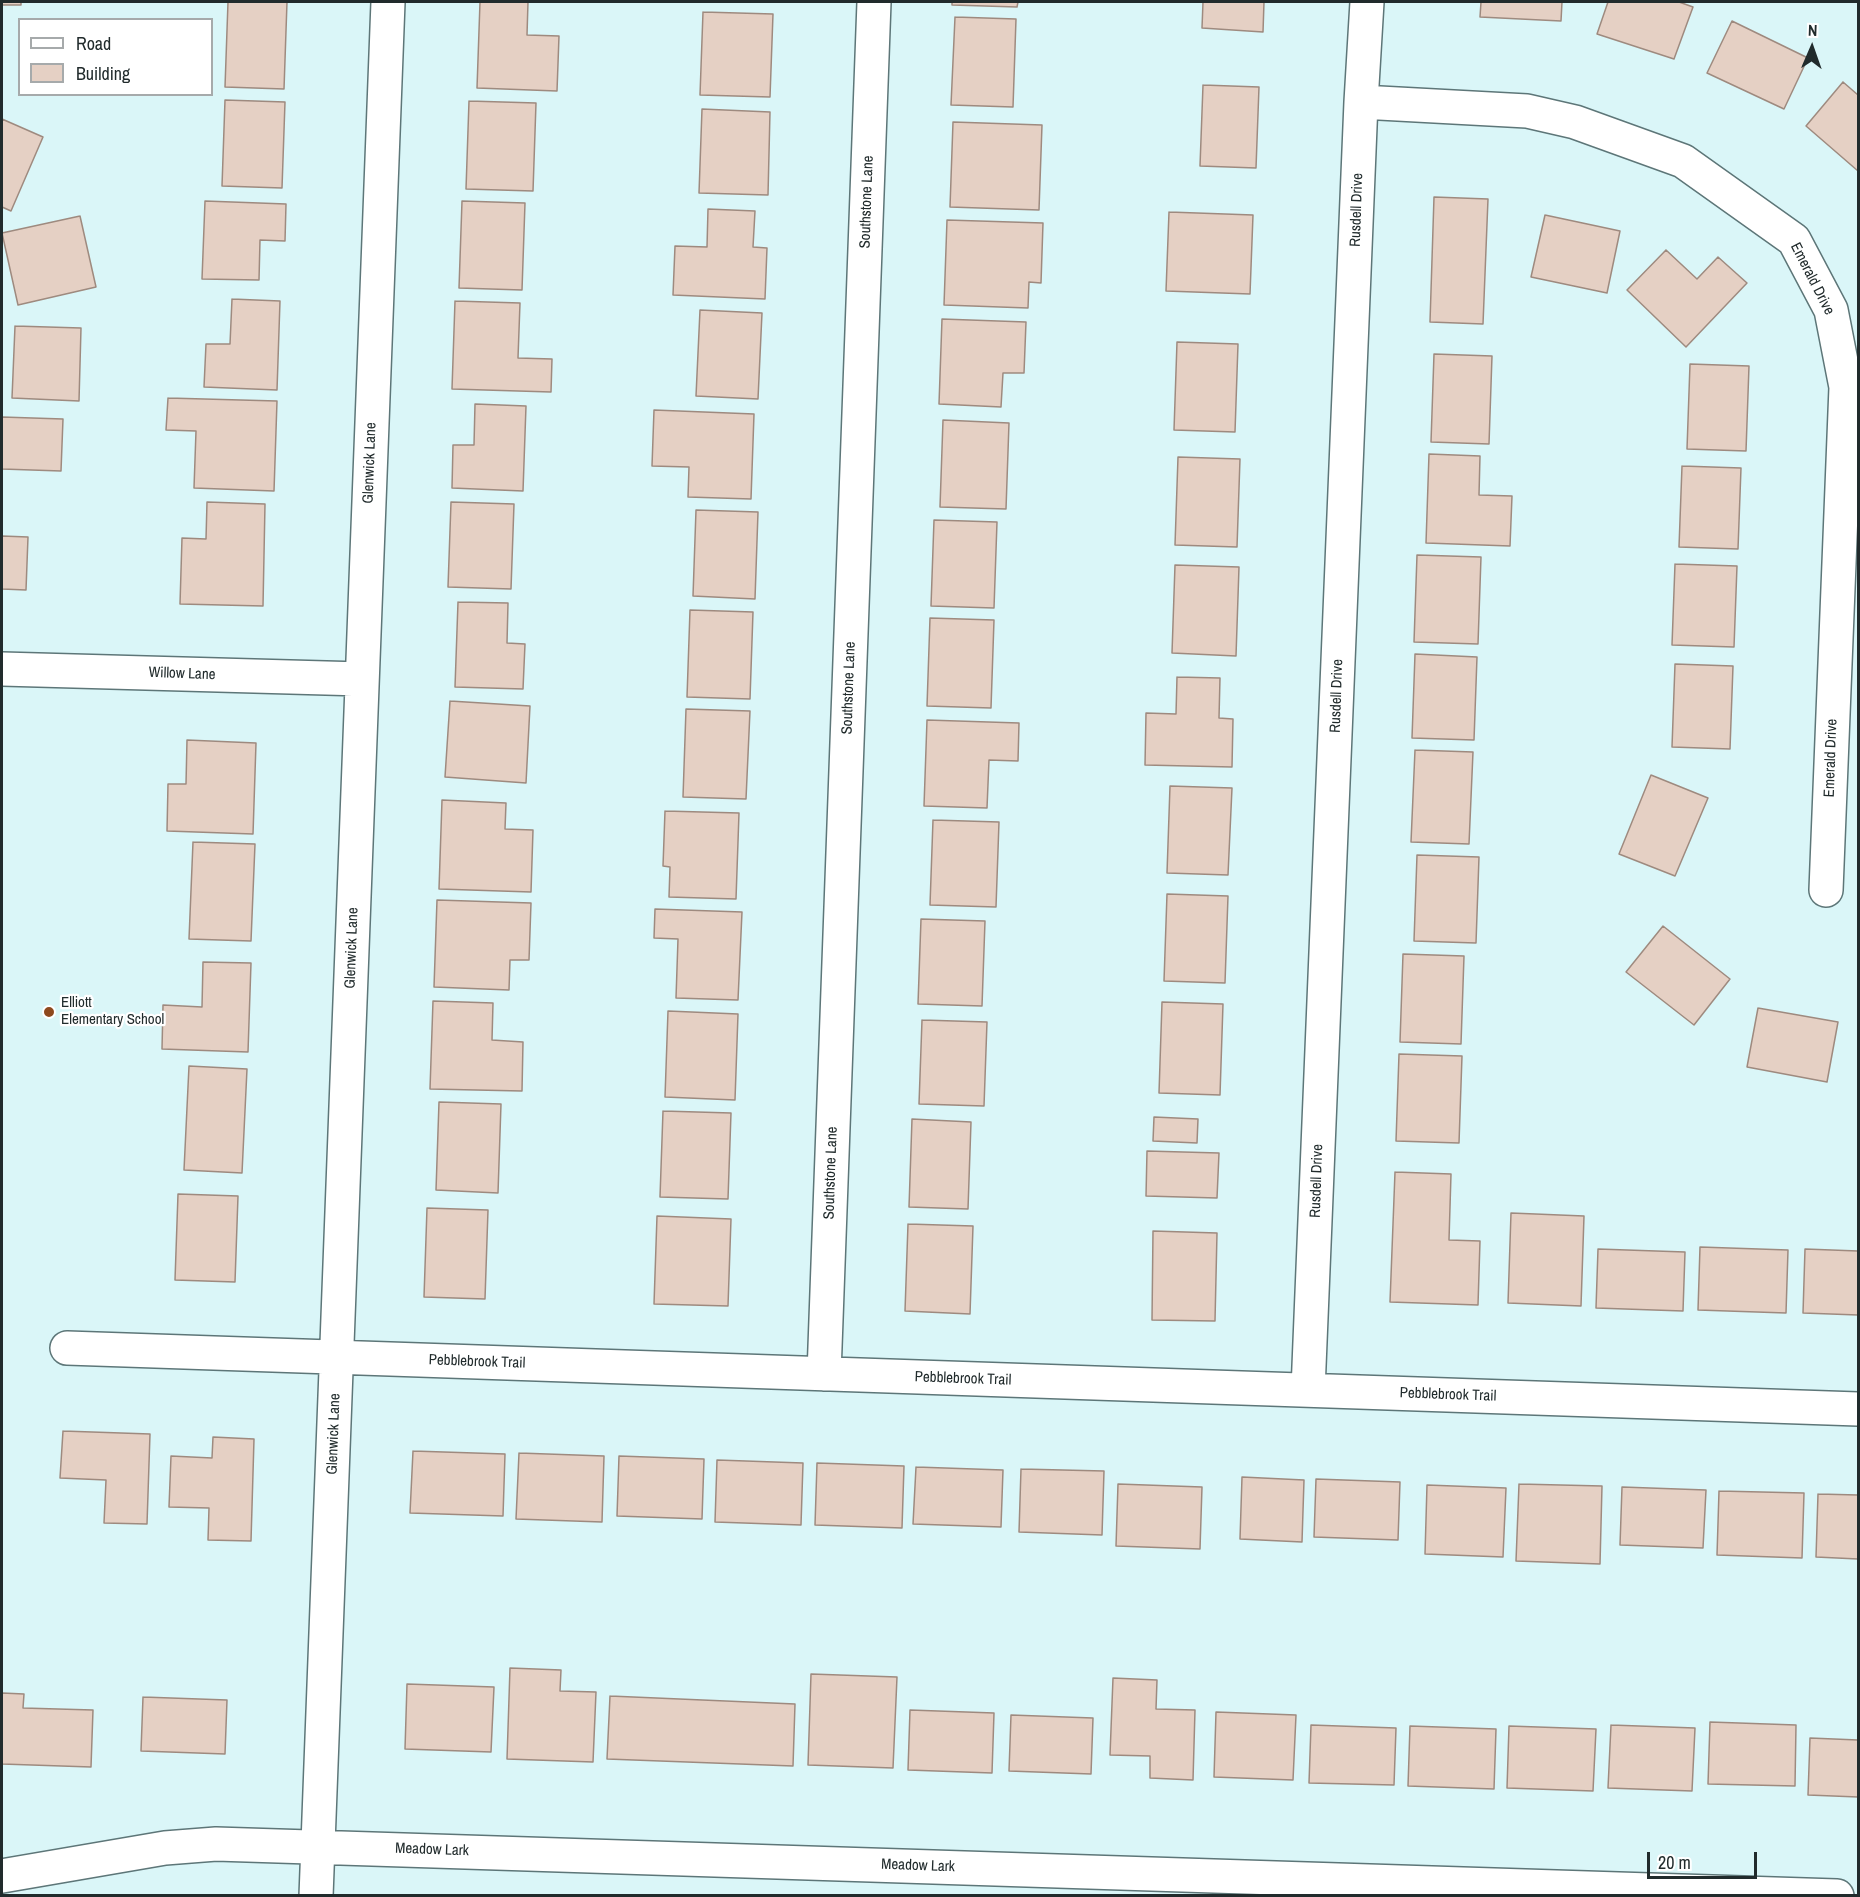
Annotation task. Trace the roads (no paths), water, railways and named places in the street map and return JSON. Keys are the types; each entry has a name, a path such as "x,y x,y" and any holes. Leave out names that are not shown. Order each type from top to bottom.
{"street":[{"name":"Glenwick Lane","path":"316,1896 388,2"},
{"name":"Southstone Lane","path":"824,1374 874,2"},
{"name":"Rusdell Drive","path":"1308,1390 1367,2"},
{"name":"Emerald Drive","path":"1361,102 1527,111 1575,122 1683,160 1794,240 1831,310 1846,387 1826,890"},
{"name":"Willow Lane","path":"2,669 362,679"},
{"name":"Pebblebrook Trail","path":"67,1348 1858,1409"},
{"name":"Meadow Lark","path":"2,1876 165,1848 216,1844 1837,1896"}],"place":[{"name":"Elliott Elementary School","path":"49,1012"}]}
